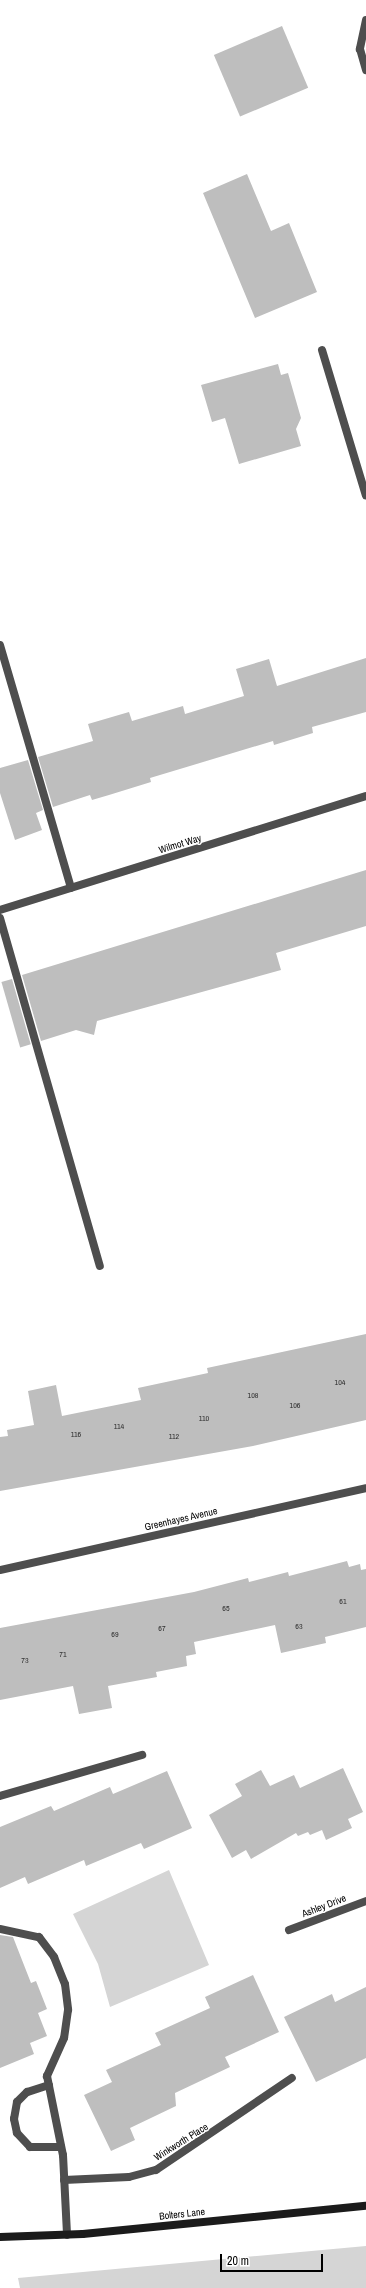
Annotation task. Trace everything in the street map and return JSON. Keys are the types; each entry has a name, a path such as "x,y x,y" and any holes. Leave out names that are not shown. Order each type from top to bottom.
{"main road":[{"name":"Bolters Lane","path":"0,2237 67,2235 366,2206"}],"street":[{"path":"366,20 360,49 366,70"},
{"path":"322,350 366,496"},
{"path":"0,645 71,888"},
{"name":"Wilmot Way","path":"0,910 366,796"},
{"path":"0,918 100,1266"},
{"name":"Greenhayes Avenue","path":"0,1570 366,1488"},
{"path":"0,1796 142,1754"},
{"name":"Ashley Drive","path":"289,1930 366,1901"},
{"path":"0,1929 39,1937 54,1957 65,1984 68,2010 64,2038 47,2076 62,2151 67,2235"},
{"name":"Winkworth Place","path":"64,2180 129,2177 156,2170 292,2078"},
{"path":"49,2085 27,2092 17,2102 14,2118 17,2133 30,2147 62,2151"}],"shaded area":[{"path":"169,1870 209,1965 110,2007 98,1964 73,1914"},
{"path":"366,2246 366,2288 20,2288 18,2278"}],"building":[{"path":"282,26 308,88 240,117 214,55"},
{"path":"247,174 271,231 289,223 317,292 255,318 203,193"},
{"path":"278,364 281,375 288,373 301,418 296,429 301,446 239,464 225,418 212,422 201,385"},
{"path":"366,658 366,712 312,727 313,733 274,745 273,741 150,778 151,782 109,795 92,800 90,795 53,807 38,757 93,741 88,724 129,712 132,721 183,706 185,714 244,696 236,669 269,659 277,686"},
{"path":"28,760 43,810 36,813 42,830 15,840 0,793 0,768"},
{"path":"366,870 366,926 276,953 281,970 97,1021 94,1035 76,1030 41,1041 22,975"},
{"path":"12,979 31,1044 20,1047 1,982"},
{"path":"366,1334 366,1420 253,1446 0,1491 0,1437 8,1436 7,1430 34,1425 28,1391 56,1385 62,1416 141,1400 138,1388 208,1373 207,1368"},
{"path":"347,1561 349,1567 360,1564 361,1570 366,1569 366,1627 325,1637 326,1643 281,1653 275,1625 194,1642 196,1654 186,1656 187,1666 156,1672 157,1677 108,1686 112,1708 79,1714 73,1686 0,1700 0,1628 194,1592 248,1578 249,1582 288,1572 289,1576"},
{"path":"343,1768 363,1812 348,1819 352,1828 326,1840 322,1830 310,1835 308,1832 298,1836 296,1833 251,1859 246,1850 232,1858 209,1815 242,1796 235,1784 261,1770 270,1786 294,1775 300,1788"},
{"path":"167,1771 192,1828 144,1849 141,1843 86,1866 84,1860 28,1884 25,1877 0,1888 0,1827 51,1806 54,1811 110,1787 113,1794"},
{"path":"0,1935 13,1937 31,1983 36,1981 47,2009 38,2013 47,2036 30,2043 34,2054 0,2068"},
{"path":"253,1975 279,2032 225,2057 230,2067 175,2093 176,2106 130,2128 135,2140 111,2151 84,2095 112,2082 106,2070 161,2045 155,2033 210,2008 205,1997"},
{"path":"366,1987 366,2058 316,2082 284,2017 332,1994 335,2002"}]}
